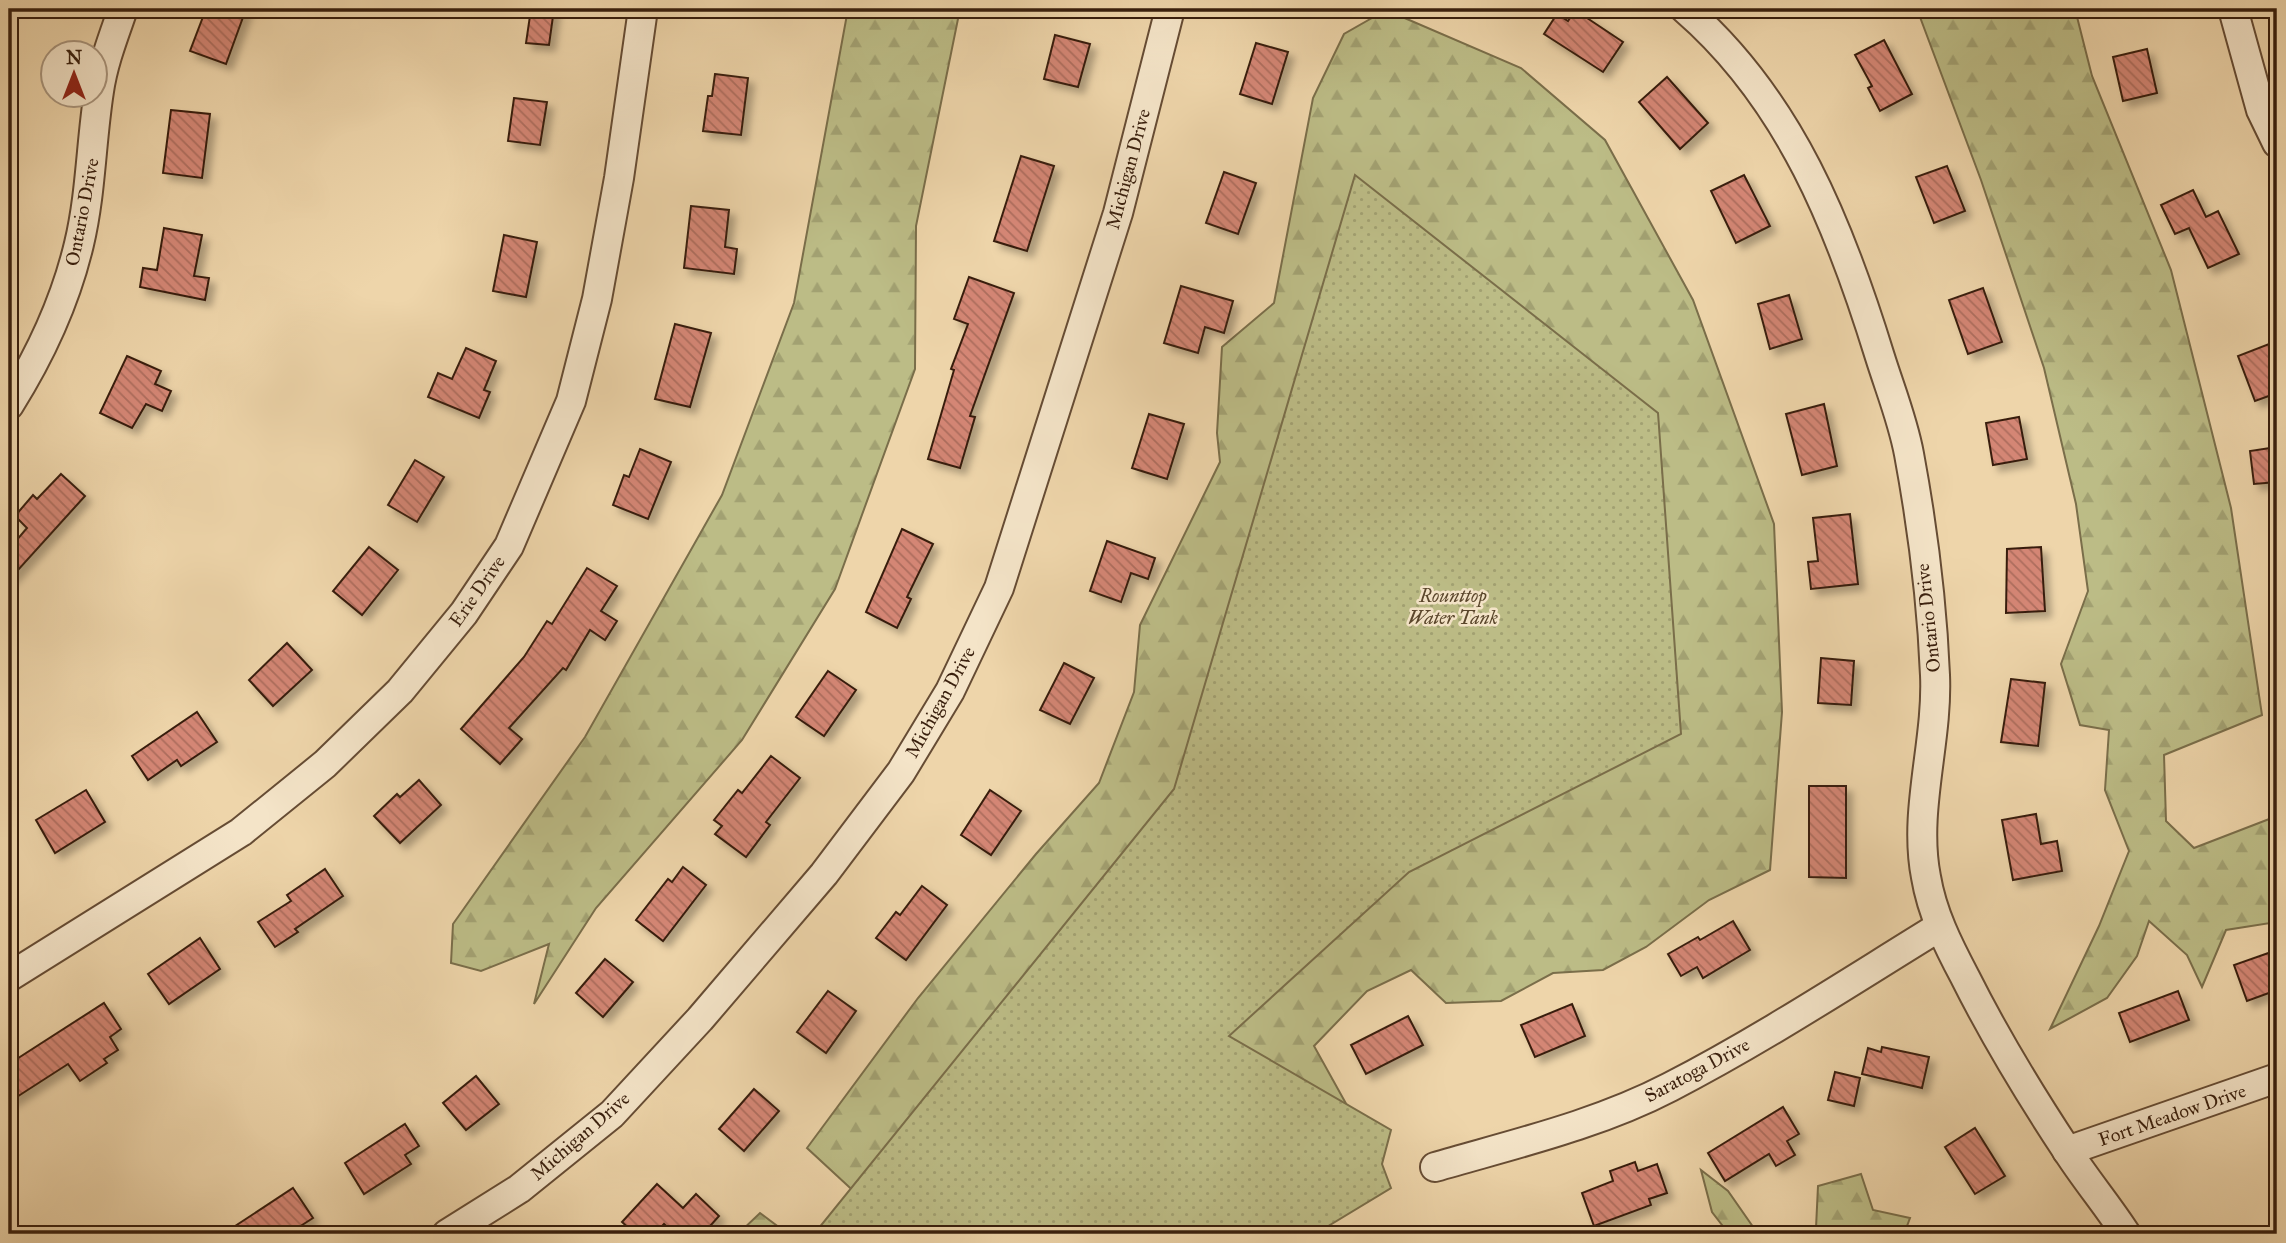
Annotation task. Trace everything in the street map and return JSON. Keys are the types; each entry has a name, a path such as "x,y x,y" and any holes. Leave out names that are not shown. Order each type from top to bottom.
{"street":[{"name":"Ontario Drive","path":"9,405 36,361 62,302 79,243 93,155 99,88 123,9"},
{"name":"Erie Drive","path":"9,976 241,832 325,764 400,691 464,613 509,546 571,401 594,312 619,178 643,9"},
{"name":"Michigan Drive","path":"447,1234 519,1189 612,1114 700,1019 824,874 901,772 950,691 1003,575 1118,213 1170,9"},
{"name":"Ontario Drive","path":"1685,9 1708,29 1763,92 1802,154 1837,231 1866,312 1909,452 1935,678 1923,823 1925,875 1939,927 1979,1004 2067,1151 2126,1234"},
{"path":"2233,9 2261,110 2277,143"},
{"name":"Saratoga Drive","path":"1435,1167 1583,1124 1669,1088 1794,1016 1939,927"},
{"name":"Fort Meadow Drive","path":"2067,1151 2277,1078"}],"green space":[{"path":"848,9 960,9 916,226 915,369 835,589 742,740 596,908 534,1004 549,944 481,971 451,963 453,924 585,737 722,495 794,303"},
{"path":"1917,9 2075,9 2092,76 2171,270 2231,508 2262,715 2164,755 2166,821 2194,848 2277,816 2277,922 2226,930 2202,987 2187,955 2149,921 2137,956 2107,998 2050,1029 2099,926 2129,851 2105,790 2109,730 2080,725 2061,664 2088,591 2076,504 2044,368 1981,180"},
{"path":"1386,10 1521,68 1605,140 1693,300 1774,524 1782,712 1770,870 1709,900 1646,947 1603,970 1553,973 1501,1001 1446,1003 1411,970 1367,991 1314,1046 1364,1136 861,1198 807,1148 918,998 1036,854 1099,783 1134,692 1140,625 1220,462 1217,433 1222,347 1274,303 1313,98 1344,34"},
{"name":"Rounttop Water Tank","path":"1355,175 1658,413 1681,734 1409,872 1229,1036 1391,1130 1382,1164 1391,1188 1315,1234 814,1234 1174,789"},
{"path":"1701,1170 1728,1191 1758,1234 1729,1234 1712,1212"},
{"path":"1861,1174 1873,1210 1910,1218 1904,1234 1810,1234 1816,1228 1818,1186"},
{"path":"760,1213 788,1234 738,1234"}],"building":[{"path":"206,9 246,9 226,64 190,51"},
{"path":"531,9 554,9 549,45 526,43"},
{"path":"1575,10 1623,42 1603,72 1544,34 1557,14 1568,21"},
{"path":"1055,35 1090,44 1078,87 1044,79"},
{"path":"1884,40 1912,94 1880,111 1868,88 1872,86 1855,55"},
{"path":"1256,43 1288,52 1272,104 1240,94"},
{"path":"2147,49 2157,93 2123,101 2113,57"},
{"path":"715,74 748,78 741,135 703,131 708,96 712,96"},
{"path":"1667,77 1708,123 1680,149 1639,102"},
{"path":"514,98 547,102 540,145 508,141"},
{"path":"171,110 210,114 202,178 163,173"},
{"path":"1021,156 1054,166 1027,251 994,241"},
{"path":"1947,166 1965,211 1934,223 1916,177"},
{"path":"1224,172 1256,183 1238,234 1206,223"},
{"path":"1744,175 1770,226 1736,243 1711,191"},
{"path":"2193,190 2206,217 2218,211 2239,254 2208,268 2189,228 2175,234 2161,205"},
{"path":"691,206 729,210 725,247 737,249 734,274 684,268"},
{"path":"164,228 202,235 194,276 209,278 205,300 140,287 143,268 157,270"},
{"path":"504,235 537,242 526,297 493,291"},
{"path":"969,277 1014,293 970,416 975,417 960,468 928,459 954,370 951,369 968,324 954,319"},
{"path":"1181,286 1233,301 1224,333 1205,327 1198,353 1164,343"},
{"path":"1983,288 2002,342 1968,354 1949,300"},
{"path":"1789,295 1802,339 1770,349 1758,304"},
{"path":"675,324 711,333 690,407 655,399"},
{"path":"2269,344 2277,367 2277,393 2255,401 2238,356"},
{"path":"466,348 496,361 484,390 490,392 479,418 428,397 438,373 452,379"},
{"path":"127,356 161,371 155,384 171,391 162,411 146,404 132,428 100,413"},
{"path":"1824,404 1837,466 1802,475 1786,414"},
{"path":"1149,414 1184,424 1167,479 1132,468"},
{"path":"2019,417 2027,459 1993,465 1986,423"},
{"path":"2277,447 2277,482 2254,484 2250,451"},
{"path":"640,449 671,462 648,519 613,505 624,475 629,477"},
{"path":"415,460 444,477 417,522 388,505"},
{"path":"61,474 85,496 9,580 9,549 27,528 15,516 33,495 37,499"},
{"path":"1850,514 1858,584 1811,589 1808,562 1818,561 1813,518"},
{"path":"902,529 933,544 907,597 911,599 897,628 866,612"},
{"path":"1107,541 1155,558 1148,579 1131,573 1121,602 1090,591"},
{"path":"369,547 398,570 362,615 333,591"},
{"path":"2041,547 2045,611 2006,613 2007,549"},
{"path":"587,568 617,586 601,611 617,621 605,640 590,630 566,670 563,668 509,728 522,739 500,764 461,729 524,657 547,621 552,624"},
{"path":"287,643 312,670 273,706 249,680"},
{"path":"1821,658 1854,661 1851,705 1818,703"},
{"path":"1064,663 1094,678 1070,724 1040,710"},
{"path":"828,671 856,690 824,736 796,717"},
{"path":"2011,679 2045,683 2038,746 2001,742"},
{"path":"197,712 217,742 181,766 177,760 148,780 132,756"},
{"path":"771,756 800,778 766,822 770,825 746,857 715,834 722,826 714,820 738,790 742,793"},
{"path":"419,780 441,805 400,843 374,816 397,794 400,797"},
{"path":"1809,786 1846,786 1846,878 1809,877"},
{"path":"86,790 105,822 55,853 36,820"},
{"path":"990,790 1021,811 991,855 961,835"},
{"path":"2036,814 2041,844 2057,841 2062,871 2013,880 2002,820"},
{"path":"683,867 706,885 663,941 636,920 668,879 672,882"},
{"path":"325,869 343,896 295,929 298,932 275,947 258,922 291,901 287,895"},
{"path":"922,886 947,905 906,960 876,938 896,912 900,915"},
{"path":"1733,921 1750,950 1703,978 1697,967 1681,976 1668,954"},
{"path":"200,938 220,969 169,1004 148,974"},
{"path":"2277,950 2277,990 2247,1001 2234,965"},
{"path":"605,959 633,982 603,1017 576,993"},
{"path":"828,991 856,1011 826,1053 797,1032"},
{"path":"2178,991 2189,1020 2130,1042 2119,1013"},
{"path":"104,1003 121,1029 110,1037 118,1050 104,1059 107,1063 80,1081 68,1064 9,1102 9,1064"},
{"path":"1572,1004 1585,1036 1535,1057 1521,1025"},
{"path":"1408,1016 1423,1045 1366,1074 1351,1045"},
{"path":"1882,1047 1929,1057 1922,1088 1862,1074 1868,1048 1881,1052"},
{"path":"1835,1072 1860,1078 1854,1106 1828,1100"},
{"path":"476,1076 499,1104 466,1130 443,1103"},
{"path":"754,1089 779,1111 744,1151 719,1129"},
{"path":"1783,1107 1799,1134 1787,1141 1795,1155 1776,1166 1769,1154 1725,1181 1708,1153"},
{"path":"405,1124 419,1146 405,1155 411,1164 364,1194 345,1163"},
{"path":"1975,1128 2005,1176 1975,1194 1945,1147"},
{"path":"1635,1162 1638,1171 1657,1164 1667,1193 1649,1199 1651,1205 1594,1226 1582,1193 1613,1181 1610,1171"},
{"path":"657,1184 683,1208 696,1194 719,1216 703,1234 675,1234 664,1224 655,1234 635,1234 622,1222"},
{"path":"293,1188 313,1218 288,1234 223,1234"}]}
